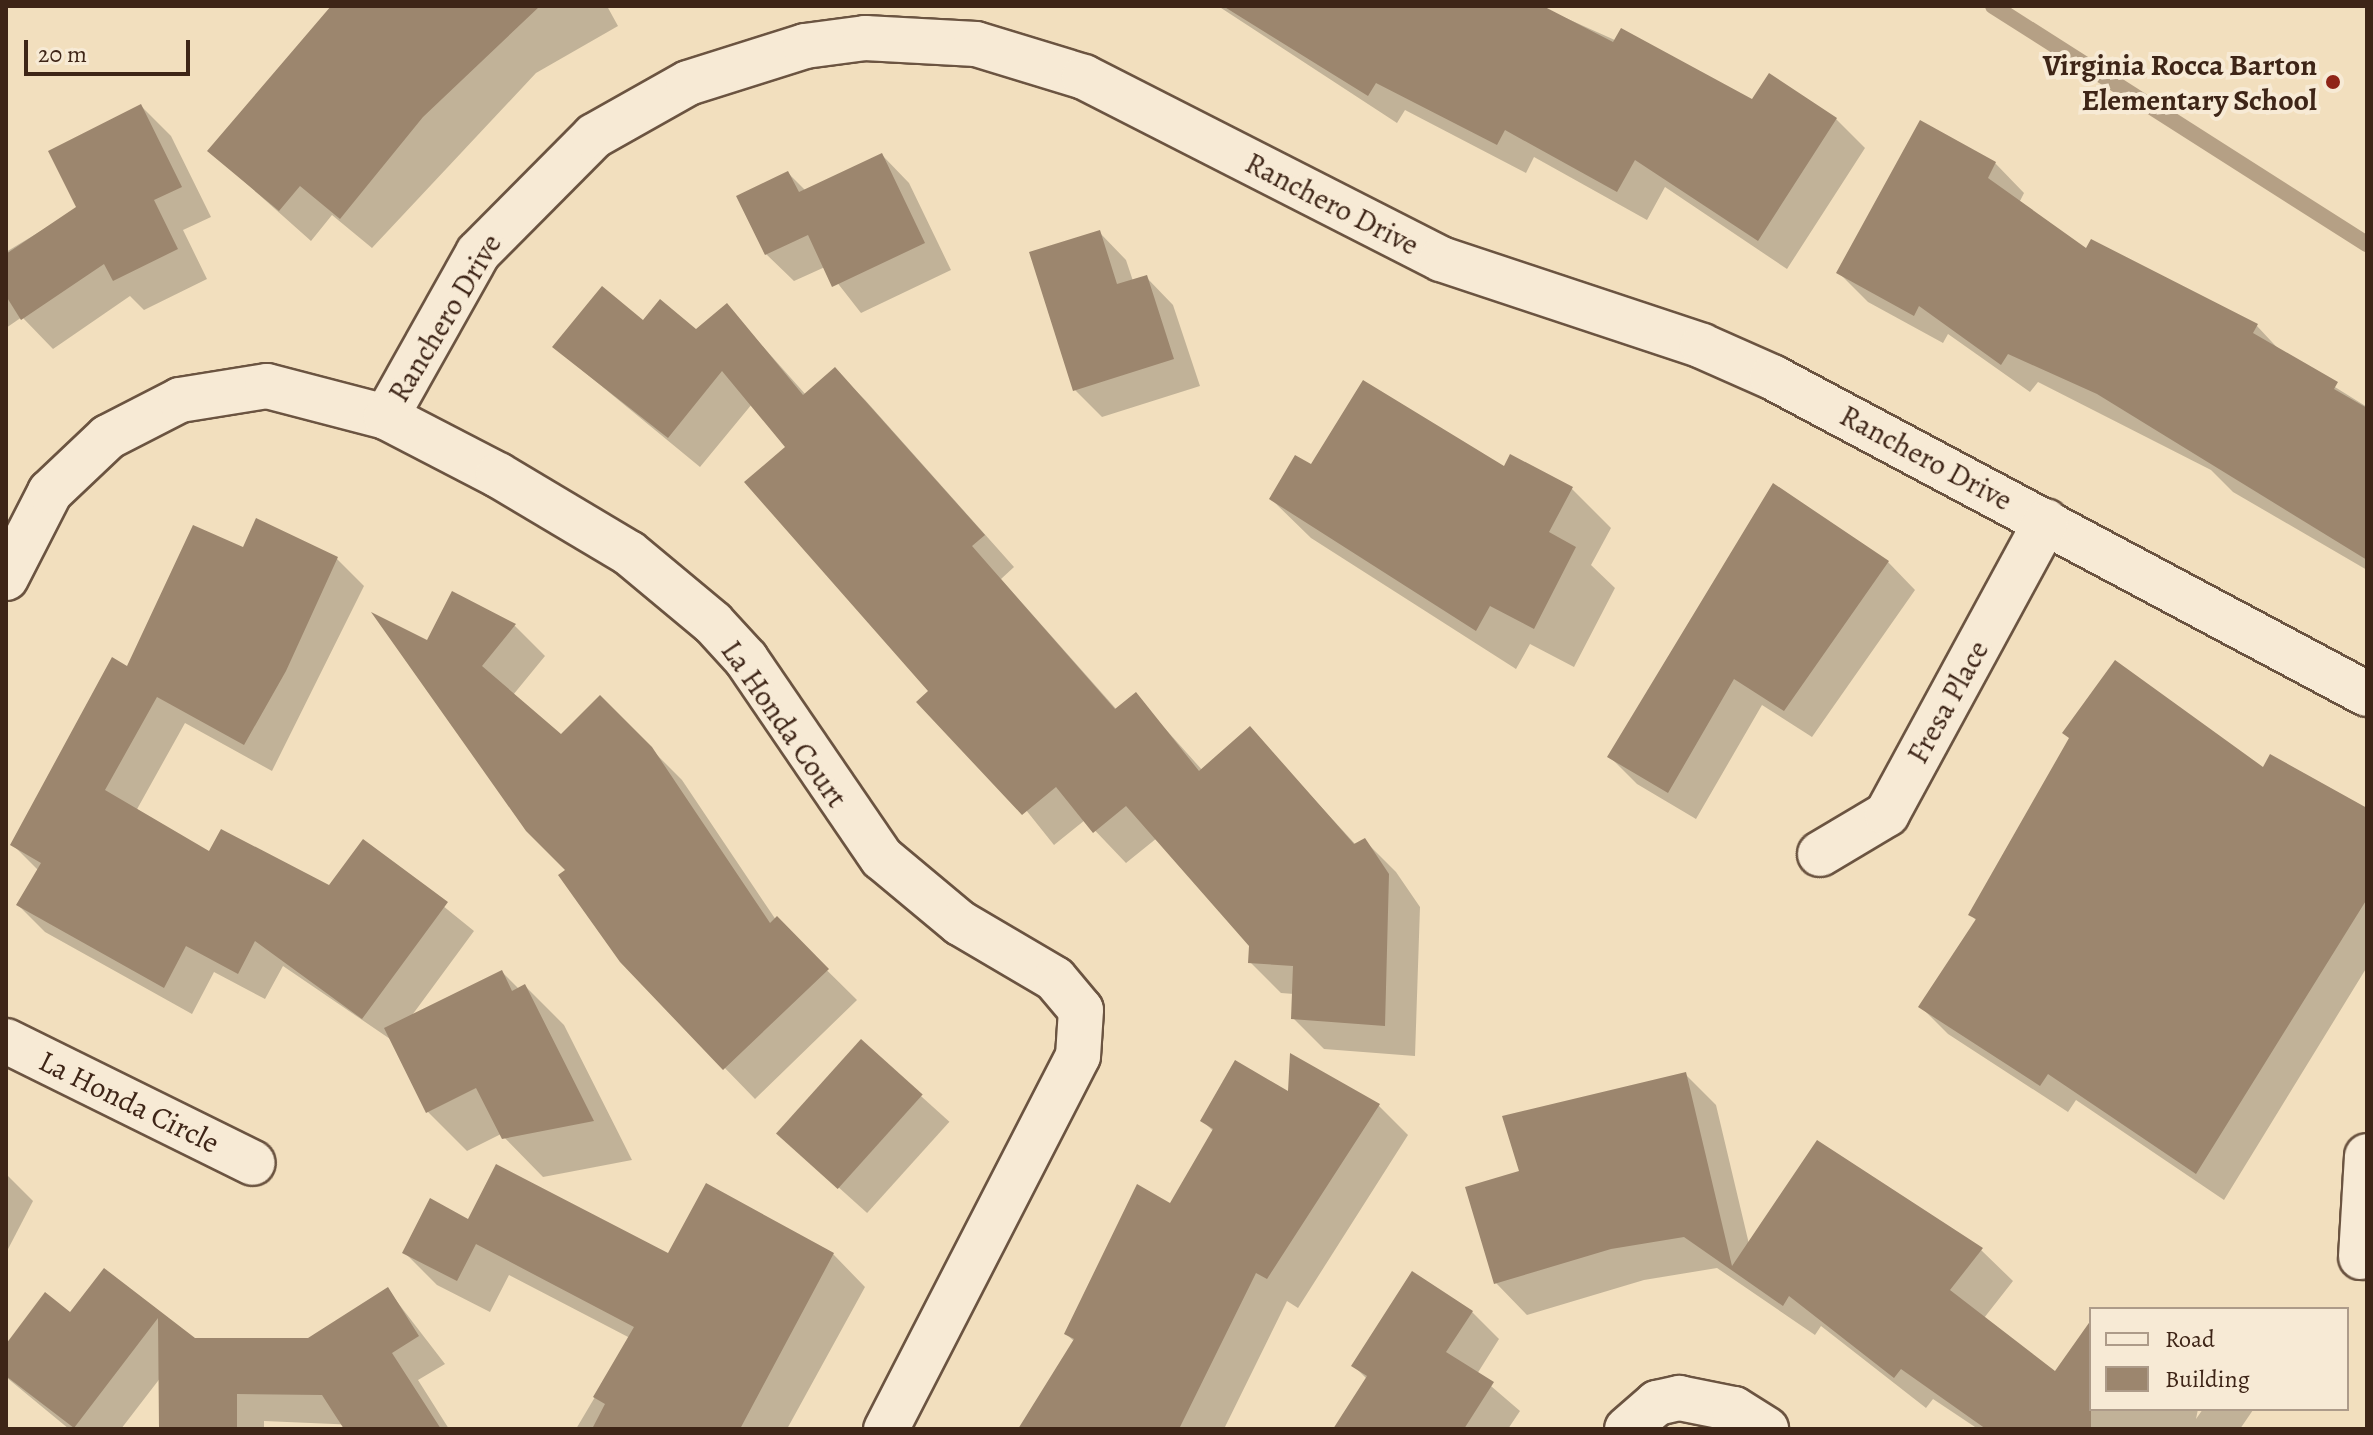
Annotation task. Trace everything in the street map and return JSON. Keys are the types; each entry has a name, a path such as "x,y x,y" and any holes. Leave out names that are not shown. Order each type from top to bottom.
{"street":[{"name":"Ranchero Drive","path":"386,417 478,253 594,136 688,83 748,60 850,40 918,38 976,44 1084,77 1441,259 1702,346 1772,377 2367,694"},
{"name":"La Honda Court","path":"6,578 50,492 78,460 142,415 223,389 267,386 386,417 577,520 674,587 746,659 882,858 960,923 1055,979 1081,1010 1078,1056 886,1429"},
{"name":"Fresa Place","path":"1820,854 1887,814 2046,521"},
{"name":"La Honda Circle","path":"6,1041 253,1163"},
{"path":"2361,1257 2367,1156"},
{"path":"1627,1429 1657,1403 1679,1398 1734,1409 1766,1429"}],"building":[{"path":"331,6 540,6 423,117 340,219 300,186 279,211 207,151"},
{"path":"1223,6 1543,6 1613,42 1621,28 1752,99 1769,73 1837,118 1758,241 1635,160 1617,192 1505,130 1497,145 1376,83 1368,96"},
{"path":"141,104 182,187 154,200 178,249 113,281 104,264 21,320 6,296 6,254 76,207 48,151"},
{"path":"1920,120 1996,162 1988,178 2086,248 2091,239 2258,324 2253,333 2338,382 2334,389 2367,408 2367,560 2097,394 2008,354 2001,365 1919,306 1914,316 1836,273"},
{"path":"882,153 925,243 832,287 808,235 765,255 736,196 788,171 799,192"},
{"path":"1100,230 1117,284 1147,275 1174,359 1073,391 1029,252"},
{"path":"602,286 643,320 660,299 696,329 727,303 803,395 835,367 985,535 972,546 1115,709 1136,692 1199,771 1250,726 1354,844 1365,838 1389,874 1385,1026 1291,1019 1293,966 1248,963 1249,946 1126,806 1093,833 1056,787 1022,815 916,702 928,691 744,482 785,447 722,371 668,438 552,347"},
{"path":"1363,380 1504,466 1510,454 1573,487 1549,532 1576,547 1534,629 1490,606 1476,631 1269,499 1295,455 1311,464"},
{"path":"1773,483 1889,561 1784,711 1734,679 1668,793 1607,757"},
{"path":"256,518 338,557 286,671 244,745 157,697 105,790 209,851 221,829 329,885 363,839 448,902 362,1019 255,941 238,974 186,946 164,988 16,905 41,863 10,845 112,657 127,666 193,525 243,547"},
{"path":"452,591 516,624 482,666 561,734 600,695 652,747 770,923 777,916 829,969 723,1070 620,962 558,875 565,870 526,831 371,612 427,640"},
{"path":"2115,660 2263,767 2270,754 2367,808 2367,899 2196,1174 2048,1074 2040,1086 1918,1007 1976,919 1968,915 2069,738 2062,733"},
{"path":"502,970 512,991 525,984 594,1121 502,1139 476,1088 426,1113 384,1028"},
{"path":"861,1039 923,1095 838,1189 776,1133"},
{"path":"1290,1053 1380,1104 1267,1279 1256,1273 1179,1429 1018,1429 1074,1339 1064,1334 1137,1184 1170,1203 1213,1129 1200,1121 1235,1060 1288,1091"},
{"path":"1686,1072 1732,1266 1817,1140 1983,1248 1950,1290 2055,1371 2089,1323 2091,1429 1986,1429 1901,1369 1894,1378 1789,1296 1783,1306 1684,1237 1611,1249 1494,1284 1465,1187 1519,1171 1502,1116"},
{"path":"496,1164 668,1253 706,1183 834,1253 740,1429 592,1429 605,1404 593,1397 634,1327 476,1244 457,1281 402,1253 430,1198 468,1219"},
{"path":"104,1268 195,1338 308,1338 388,1287 419,1336 392,1353 441,1429 344,1429 322,1395 237,1394 237,1429 159,1429 158,1318 74,1428 6,1376 6,1344 45,1292 70,1312"},
{"path":"1412,1271 1473,1311 1446,1352 1494,1382 1464,1429 1333,1429 1367,1376 1351,1366"}],"waterway":[{"path":"1993,6 2367,244"}],"place":[{"name":"Virginia Rocca Barton Elementary School","path":"2333,82"}]}
